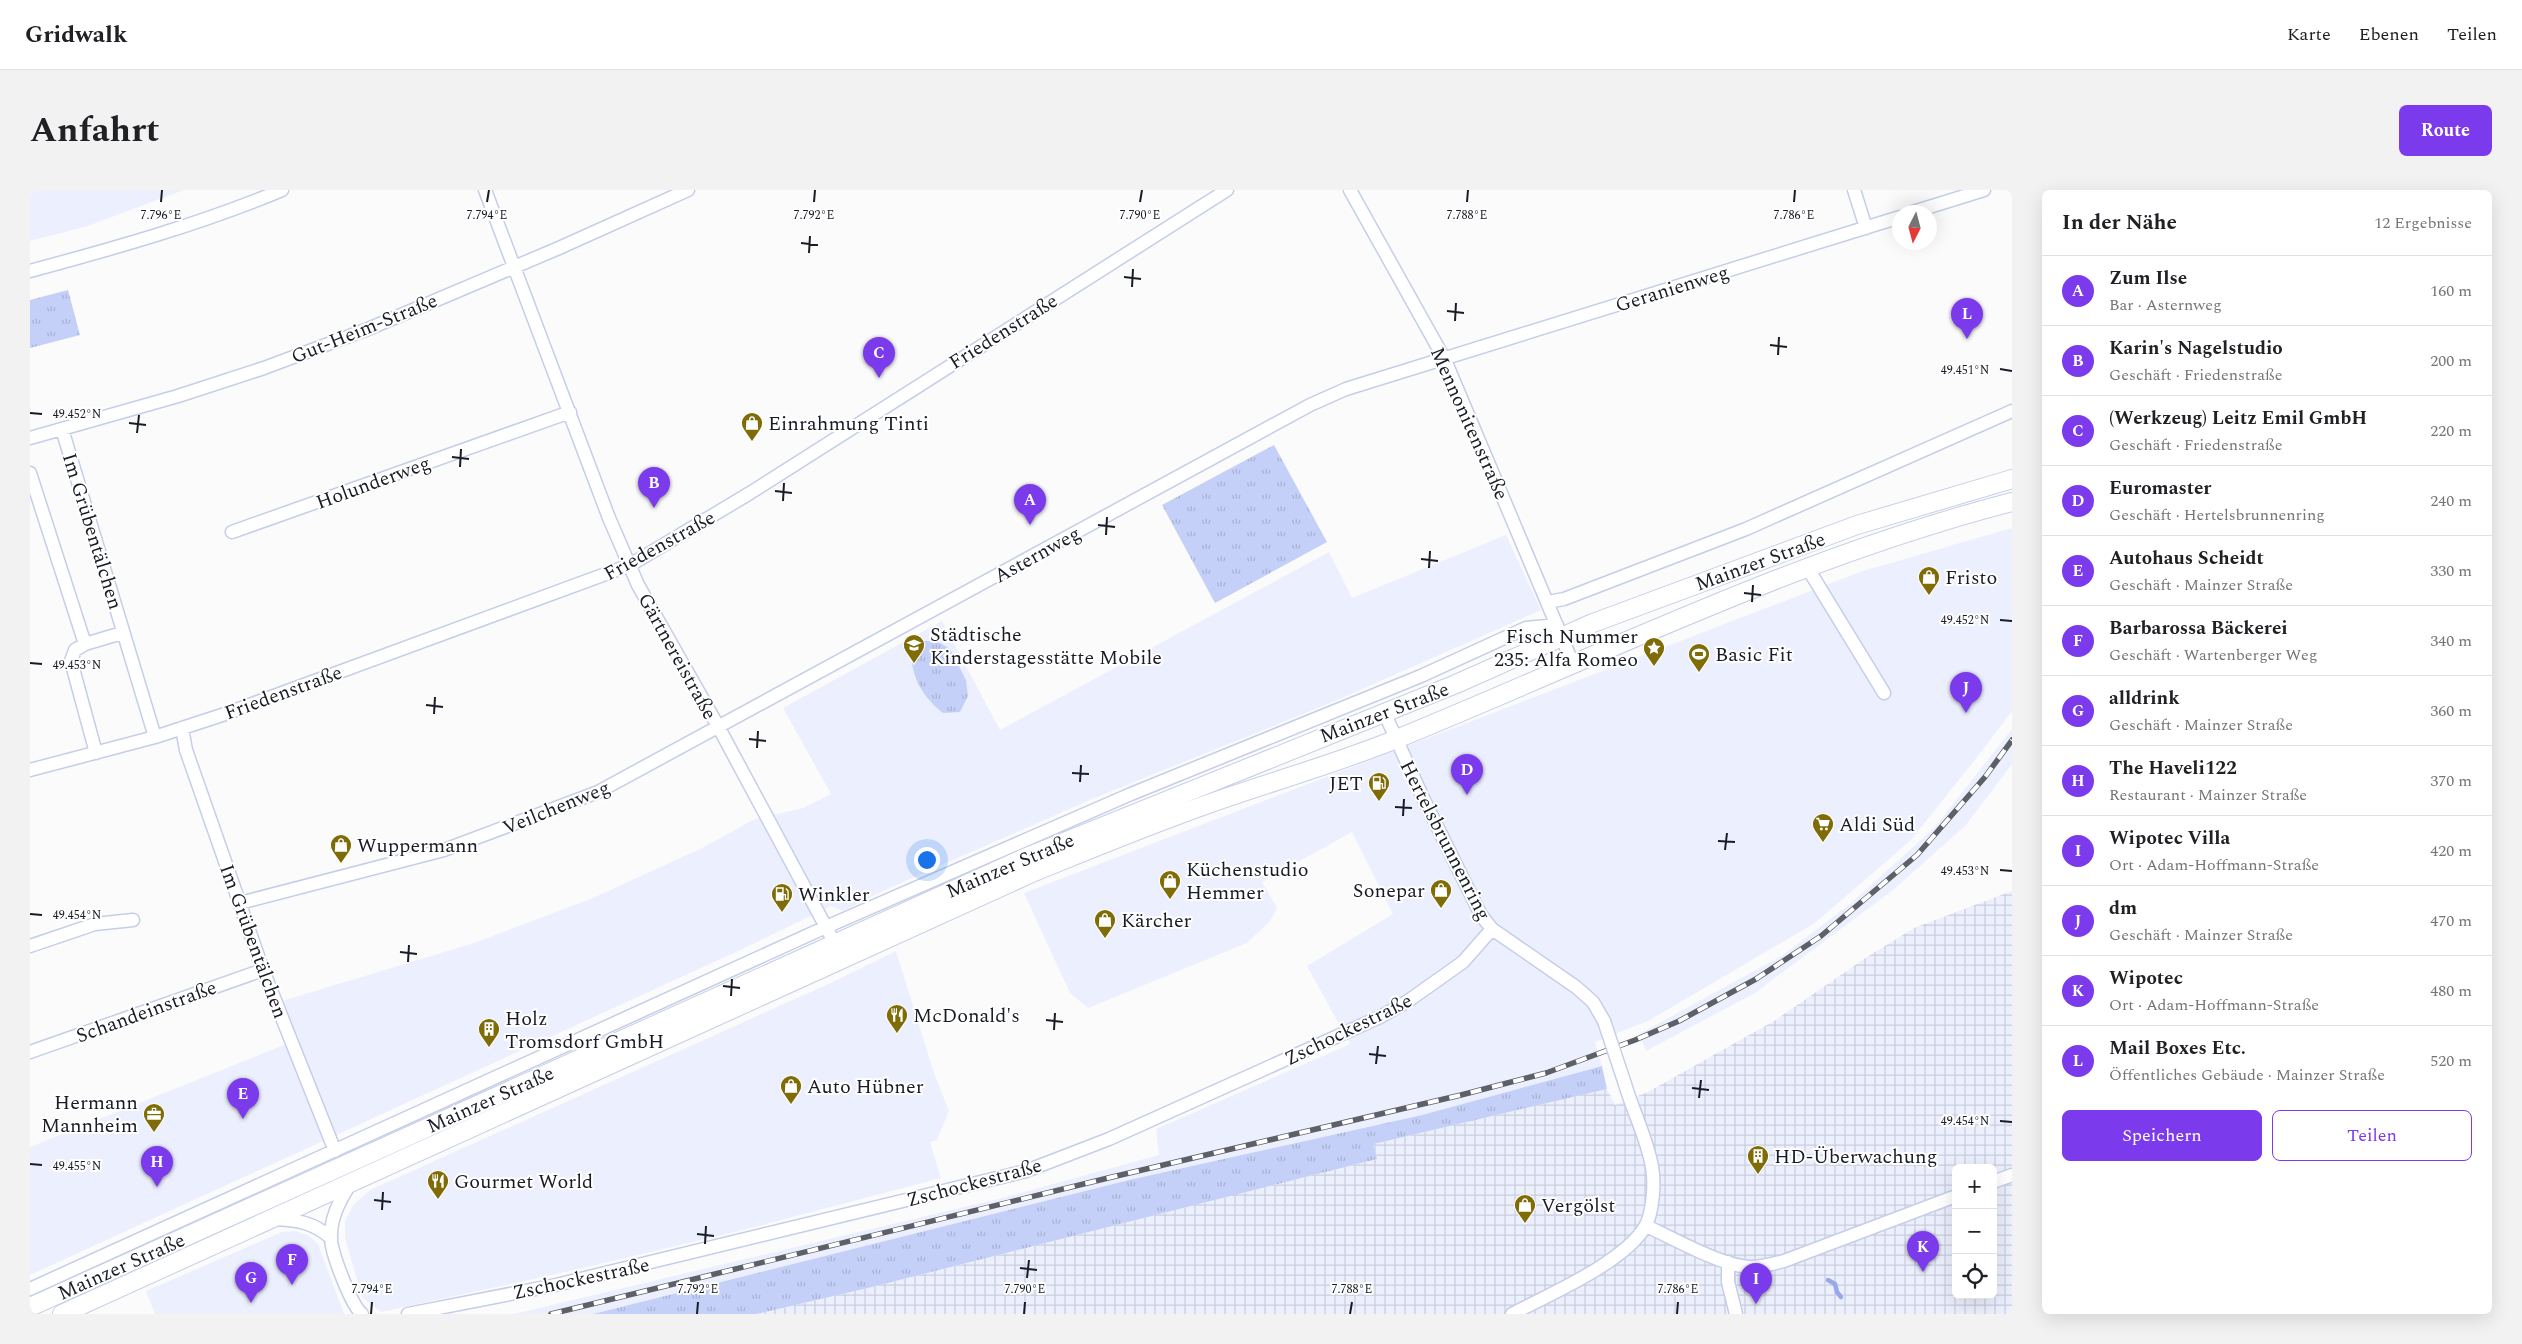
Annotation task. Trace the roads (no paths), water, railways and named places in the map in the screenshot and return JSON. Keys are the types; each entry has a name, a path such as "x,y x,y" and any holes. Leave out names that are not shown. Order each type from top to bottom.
{"main road":[{"name":"Mainzer Straße","path":"30,1307 830,934 1456,684 1559,630 1857,525 2012,480"},
{"name":"Mainzer Straße","path":"62,1314 1034,872 1147,826 1396,739 1717,602 1807,567 1905,532 2012,502"}],"street":[{"path":"30,271 118,247 242,207 282,190"},
{"name":"Gärtnereistraße","path":"486,190 609,518 638,585 719,728 830,934"},
{"name":"Gut-Heim-Straße","path":"30,438 264,368 368,329 515,265 559,248 688,190"},
{"name":"Friedenstraße","path":"30,770 182,728 567,590 630,565 750,493 1227,190"},
{"name":"Mennonitenstraße","path":"1350,190 1445,360 1574,664"},
{"path":"1854,190 1866,228"},
{"path":"1936,205 1984,190"},
{"name":"Geranienweg","path":"1445,360 1892,220"},
{"name":"Asternweg","path":"719,728 1310,405 1346,389 1445,360"},
{"name":"Mainzer Straße","path":"1548,602 1564,599 1746,529 2012,411"},
{"name":"Holunderweg","path":"232,532 570,412"},
{"name":"Im Grübentälchen","path":"62,429 122,633 155,737"},
{"name":"Im Grübentälchen","path":"30,473 85,644 122,633"},
{"name":"Mainzer Straße","path":"1807,567 1884,693"},
{"name":"Mainzer Straße","path":"30,1289 335,1151 830,934 1131,794 1421,676 1526,628 1559,630"},
{"path":"85,644 75,650 71,661 96,753"},
{"name":"Hertelsbrunnenring","path":"1384,712 1472,898 1492,930 1576,987 1593,1002 1604,1021 1647,1144 1653,1169 1653,1197 1646,1226"},
{"name":"Im Grübentälchen","path":"182,728 186,750 263,970 335,1151"},
{"name":"Veilchenweg","path":"240,903 444,850 522,822 598,792 719,728"},
{"path":"30,946 95,924 133,920"},
{"name":"Zschockestraße","path":"408,1314 592,1276 1026,1171 1109,1139 1380,1017 1408,1001 1463,962 1492,930"},
{"name":"Schandeinstraße","path":"30,1052 263,970"},
{"path":"1997,1181 2012,1175"},
{"path":"352,1182 338,1202 331,1238 350,1298 362,1314"},
{"path":"1512,1314 1615,1258 1646,1226 1728,1262 1742,1266 1756,1266 1784,1261 1952,1198"},
{"path":"271,1219 301,1221 321,1230 331,1238"},
{"path":"1728,1262 1728,1282 1736,1314"}],"waterway":[{"path":"1828,1280 1835,1284 1837,1292 1841,1297"}],"railway":[{"path":"551,1314 1108,1178 1461,1095 1546,1073 1635,1040 1679,1021 1756,979 1821,936 1917,855 1985,777 2012,740"}],"place":[{"name":"Mail Boxes Etc.","path":"1967,339"},
{"name":"(Werkzeug) Leitz Emil GmbH","path":"879,378"},
{"name":"Einrahmung Tinti","path":"752,442"},
{"name":"Karin's Nagelstudio","path":"654,508"},
{"name":"Zum Ilse","path":"1030,525"},
{"name":"Fristo","path":"1929,596"},
{"name":"Städtische Kinderstagesstätte Mobile","path":"914,664"},
{"name":"Fisch Nummer 235: Alfa Romeo","path":"1654,667"},
{"name":"Basic Fit","path":"1699,673"},
{"name":"dm","path":"1966,713"},
{"name":"Euromaster","path":"1467,795"},
{"name":"JET","path":"1379,802"},
{"name":"Aldi Süd","path":"1823,843"},
{"name":"Wuppermann","path":"341,864"},
{"name":"Küchenstudio Hemmer","path":"1170,900"},
{"name":"Sonepar","path":"1441,909"},
{"name":"Winkler","path":"782,913"},
{"name":"Kärcher","path":"1105,939"},
{"name":"McDonald's","path":"897,1034"},
{"name":"Holz Tromsdorf GmbH","path":"489,1048"},
{"name":"Auto Hübner","path":"791,1105"},
{"name":"Autohaus Scheidt","path":"243,1119"},
{"name":"Hermann Mannheim","path":"154,1133"},
{"name":"HD-Überwachung","path":"1758,1175"},
{"name":"The Haveli122","path":"157,1187"},
{"name":"Gourmet World","path":"438,1200"},
{"name":"Vergölst","path":"1525,1224"},
{"name":"Wipotec","path":"1923,1272"},
{"name":"Barbarossa Bäckerei","path":"292,1285"},
{"name":"alldrink","path":"251,1303"},
{"name":"Wipotec Villa","path":"1756,1304"}]}
